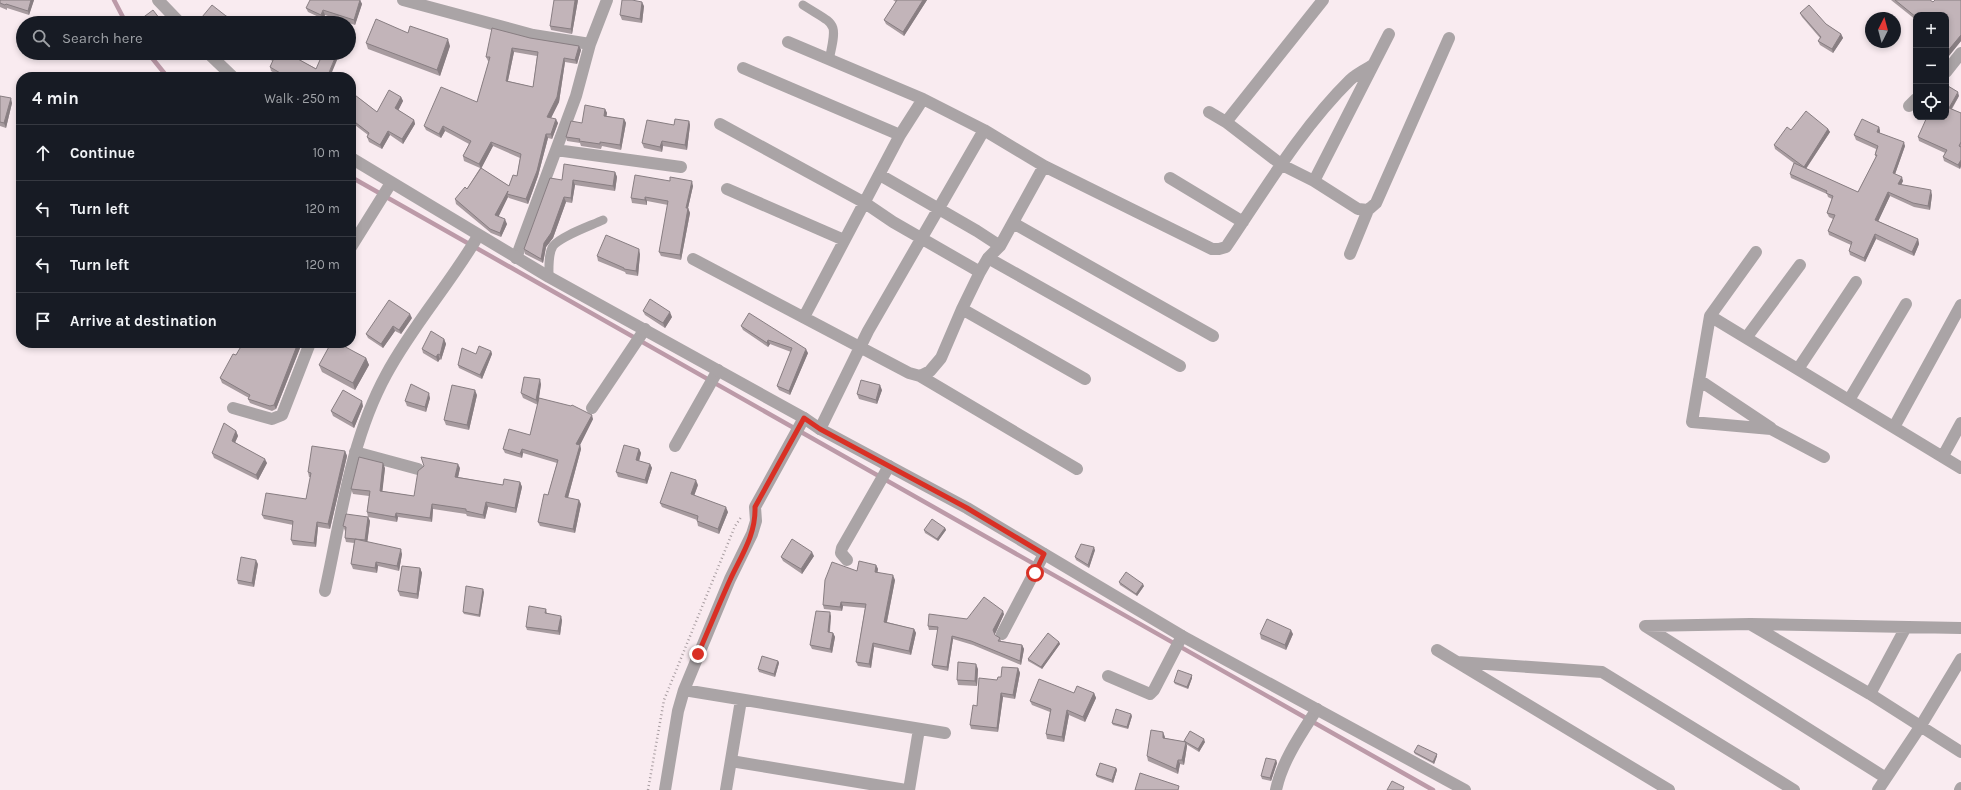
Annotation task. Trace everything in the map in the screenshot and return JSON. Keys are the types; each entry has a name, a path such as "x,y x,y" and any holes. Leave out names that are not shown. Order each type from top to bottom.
{"street":[{"path":"158,0 173,16"},
{"path":"403,0 533,35 590,44"},
{"path":"516,258 576,96 590,44 607,0"},
{"path":"1226,122 1323,0"},
{"path":"1314,181 1389,34"},
{"path":"1350,254 1368,210 1376,203 1449,38"},
{"path":"788,42 923,99 984,130 1044,166 1212,249 1226,247 1307,130 1351,79 1373,65"},
{"path":"1949,68 1961,53"},
{"path":"215,60 228,72"},
{"path":"743,68 900,135"},
{"path":"804,317 900,135 923,99"},
{"path":"1209,112 1226,122 1282,165 1314,181 1358,209 1368,210"},
{"path":"720,124 865,203 920,238 980,272"},
{"path":"820,429 860,347 920,238 938,210 984,130"},
{"path":"556,150 681,167"},
{"path":"356,162 389,187 476,239 516,258 715,375 820,429 886,471 967,508 1039,563 1314,713 1465,790"},
{"path":"920,376 930,371 941,358 980,272 988,258 1000,246 1044,166"},
{"path":"880,175 1000,246"},
{"path":"1170,178 1243,222"},
{"path":"356,239 389,187"},
{"path":"727,189 844,240"},
{"path":"1013,223 1212,336"},
{"path":"325,591 355,452 368,413 386,375 476,239"},
{"path":"1756,252 1710,316 1692,422 1772,429"},
{"path":"988,258 1180,366"},
{"path":"693,259 909,373 920,376 1076,469"},
{"path":"1746,338 1800,265"},
{"path":"1798,369 1856,282"},
{"path":"1849,400 1906,304"},
{"path":"1894,427 1961,305"},
{"path":"962,309 1085,379"},
{"path":"1710,316 1961,468"},
{"path":"592,408 643,333"},
{"path":"233,408 272,419 282,415 308,348"},
{"path":"675,446 715,375"},
{"path":"1699,380 1772,429 1824,457"},
{"path":"665,790 678,711 684,690 730,579 752,534 756,521 755,507 802,421"},
{"path":"1942,456 1961,423"},
{"path":"355,452 418,469"},
{"path":"847,560 841,553 842,548 886,471"},
{"path":"1002,634 1039,563"},
{"path":"1750,624 1870,694 1961,752"},
{"path":"1886,778 1646,626 1750,624 1961,628"},
{"path":"1870,694 1906,627"},
{"path":"1108,676 1144,693 1150,694 1162,675 1180,640"},
{"path":"1438,650 1669,790"},
{"path":"1878,790 1920,727 1961,660"},
{"path":"1457,662 1602,672 1794,790"},
{"path":"684,690 945,733"},
{"path":"726,790 741,700"},
{"path":"1276,790 1278,780 1300,736 1314,713"},
{"path":"731,761 908,790 919,729"}],"lane":[{"path":"803,5 829,22 834,28 829,60"},
{"path":"549,277 550,258 553,247 559,241 603,220"}],"building":[{"path":"0,0 31,0 28,11 6,4 5,5 0,3"},
{"path":"310,0 360,0 355,16 342,16 323,10 321,15 306,8"},
{"path":"554,0 575,0 571,29 550,26"},
{"path":"622,0 642,2 640,19 620,15"},
{"path":"897,0 923,0 903,32 884,20"},
{"path":"1895,0 1930,0 1933,2 1935,0 1961,0 1961,35 1949,49 1949,12 1913,12 1913,15"},
{"path":"212,5 226,16 203,16"},
{"path":"1809,5 1826,24 1841,34 1832,49 1818,41 1821,37 1800,13"},
{"path":"153,10 158,16 145,16"},
{"path":"376,19 408,33 410,26 448,39 437,70 366,43"},
{"path":"492,28 530,38 579,46 575,60 564,58 557,97 547,117 556,119 551,134 546,134 537,171 526,199 507,194 508,191 495,215 505,219 500,233 490,229 455,199 465,187 467,189 481,168 509,186 513,175 517,176 521,154 491,142 479,164 463,156 471,141 443,126 439,134 424,126 441,87 477,102 490,57 486,57","holes":["512,48 538,52 533,87 506,81"]},
{"path":"273,60 300,60 316,69 320,60 334,60 329,72 278,72 270,67"},
{"path":"1949,87 1958,92 1949,108"},
{"path":"389,90 401,97 395,108 414,120 402,139 388,131 380,145 367,137 369,133 356,123 356,96 377,112"},
{"path":"0,96 11,98 4,123 0,122"},
{"path":"585,105 605,109 604,116 624,119 620,145 579,141 580,139 566,137 571,121 582,123"},
{"path":"1949,108 1961,113 1961,142 1959,146 1961,147 1961,160 1958,165 1943,157 1947,150 1918,137 1926,120 1949,120"},
{"path":"1806,111 1828,129 1804,167 1774,145 1787,127 1791,130"},
{"path":"675,119 689,121 685,145 662,141 660,147 642,143 647,120 674,125"},
{"path":"1862,119 1879,127 1877,132 1904,142 1893,173 1902,177 1898,184 1931,190 1928,206 1913,203 1888,192 1875,220 1918,239 1912,252 1875,234 1864,258 1849,251 1852,242 1828,231 1835,215 1827,213 1833,196 1826,193 1827,191 1790,174 1794,163 1858,192 1877,155 1875,155 1878,146 1854,135"},
{"path":"564,164 615,172 613,186 573,180 571,198 564,197 551,233 544,243 541,259 524,249 550,178 562,180"},
{"path":"635,175 670,181 670,177 692,181 686,208 688,208 680,255 659,252 668,201 645,197 645,200 631,198"},
{"path":"606,235 639,249 636,271 624,269 597,256"},
{"path":"650,299 670,312 663,323 643,311"},
{"path":"389,300 410,314 399,330 393,326 381,344 366,334"},
{"path":"749,313 806,349 789,391 777,386 792,348 768,340 767,343 741,326"},
{"path":"431,331 444,339 440,355 438,354 436,357 422,349"},
{"path":"479,346 491,351 480,375 458,365 462,348 476,354"},
{"path":"240,348 296,348 274,405 270,406 248,399 250,395 220,378 233,354 236,355"},
{"path":"328,348 347,348 366,358 353,383 319,365"},
{"path":"524,377 540,379 536,400 521,393"},
{"path":"861,380 880,385 876,400 857,394"},
{"path":"411,384 429,393 425,407 405,401"},
{"path":"452,385 475,390 467,425 444,420"},
{"path":"343,390 362,401 352,423 331,411"},
{"path":"539,398 572,405 592,415 576,444 580,445 565,497 579,500 573,529 538,522 544,494 548,495 558,460 522,449 520,454 503,449 509,429 530,435"},
{"path":"224,423 236,431 232,441 265,459 256,475 212,453"},
{"path":"624,445 639,449 636,460 650,464 645,480 616,472"},
{"path":"312,446 345,451 328,524 317,522 314,543 291,540 293,521 262,515 266,493 306,499 311,473 308,472"},
{"path":"359,457 383,463 380,491 414,496 418,471 424,466 421,457 458,464 455,477 503,485 504,479 520,482 515,508 486,502 483,515 466,511 466,509 432,504 430,518 396,513 395,517 367,512 370,491 351,489"},
{"path":"671,472 696,480 691,494 726,507 718,529 697,521 698,516 660,503"},
{"path":"346,514 368,517 365,540 345,538 346,527 343,526"},
{"path":"932,519 945,528 937,539 924,530"},
{"path":"355,539 401,549 397,566 376,562 375,568 351,564"},
{"path":"792,539 812,552 801,569 781,557"},
{"path":"1081,544 1094,547 1088,565 1075,557"},
{"path":"241,557 256,560 252,583 237,580"},
{"path":"859,561 876,565 875,572 893,575 884,622 914,629 909,651 873,643 869,664 856,662 866,604 841,602 840,607 823,605 825,580 832,562 857,571"},
{"path":"402,566 420,568 417,594 398,591"},
{"path":"1126,572 1143,584 1136,594 1119,582"},
{"path":"466,586 483,589 479,615 463,612"},
{"path":"984,597 1003,611 993,630 995,635 1000,638 998,641 1022,645 1020,661 971,641 952,636 947,667 932,665 938,627 928,626 929,614 967,619"},
{"path":"529,606 546,609 545,613 561,616 558,631 526,627"},
{"path":"816,611 830,612 828,632 833,633 830,649 810,645"},
{"path":"1267,619 1291,630 1285,645 1260,634"},
{"path":"1048,633 1059,642 1041,667 1028,659"},
{"path":"762,656 778,661 774,674 758,669"},
{"path":"958,662 976,664 975,681 957,680"},
{"path":"1002,667 1018,668 1013,695 1001,693 997,728 970,725 973,705 977,706 979,678 997,680 998,677 1001,677"},
{"path":"1178,670 1192,675 1187,687 1174,682"},
{"path":"1039,679 1074,693 1077,686 1094,693 1083,717 1067,710 1062,737 1046,734 1051,709 1030,701"},
{"path":"1116,709 1131,714 1127,727 1112,723"},
{"path":"1151,730 1163,732 1163,738 1186,742 1182,760 1178,760 1176,769 1147,756"},
{"path":"1190,731 1204,739 1198,749 1184,741"},
{"path":"1418,745 1437,754 1433,762 1414,752"},
{"path":"1266,758 1276,760 1270,778 1261,776"},
{"path":"1100,763 1116,768 1112,780 1096,775"},
{"path":"1140,773 1179,786 1178,790 1135,790"},
{"path":"1392,781 1404,787 1403,790 1387,790"}],"waterway":[{"path":"114,0 122,16"},
{"path":"154,60 163,72"},
{"path":"356,180 1433,790"}],"route":[{"path":"698,654 730,579 752,534 756,521 755,507 786,448 804,418 820,429 967,508 1044,554 1035,573"}]}
